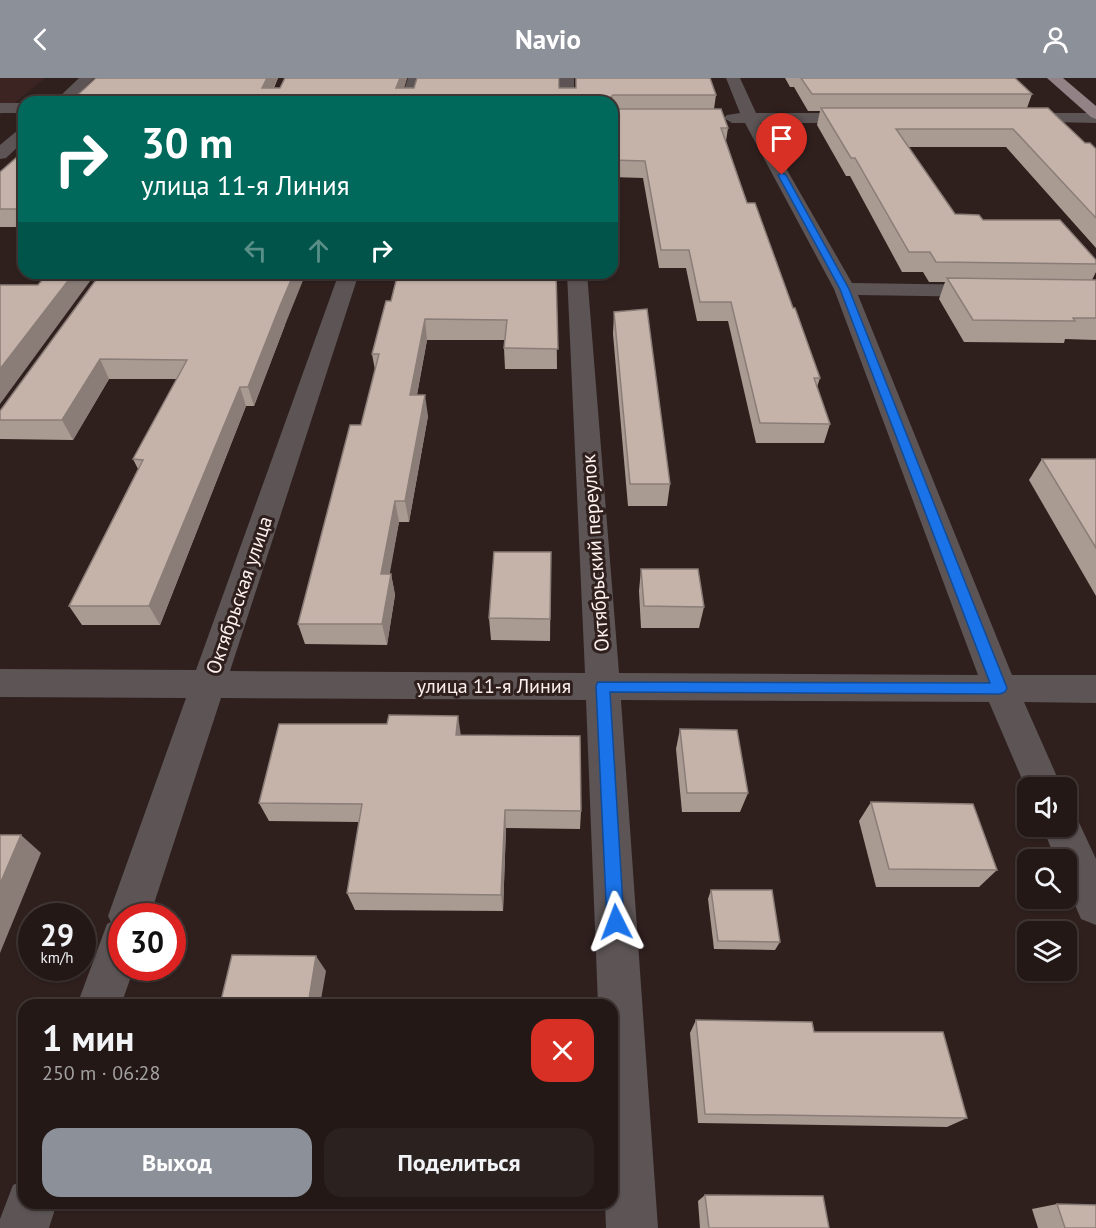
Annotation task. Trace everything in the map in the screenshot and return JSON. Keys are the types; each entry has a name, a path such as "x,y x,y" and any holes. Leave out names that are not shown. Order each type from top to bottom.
{"main road":[{"path":"1054,78 1096,116"}],"street":[{"path":"68,96 87,78"},
{"path":"409,96 415,78"},
{"path":"567,78 567,96"},
{"path":"733,78 750,118 845,289 1000,688 1039,777"},
{"path":"0,108 18,108"},
{"path":"1001,118 1096,116"},
{"path":"716,118 882,118"},
{"path":"0,154 18,138"},
{"name":"Октябрьская улица","path":"133,903 347,279"},
{"name":"Октябрьский переулок","path":"577,279 603,686 632,1228"},
{"path":"845,289 1000,291"},
{"name":"улица 11-я Линия","path":"0,683 1096,689"},
{"path":"1066,837 1096,905"},
{"path":"101,999 108,979"},
{"path":"23,1228 29,1209"}],"shaded area":[{"path":"0,78 45,78 23,96 18,96 18,100 0,115"}],"building":[{"path":"96,78 267,78 262,88 280,88 285,78 400,78 396,88 414,88 417,78 559,78 559,88 576,88 576,78 710,78 716,95 612,96 76,96"},
{"path":"801,78 1015,78 1032,94 812,94"},
{"path":"821,108 1048,108 1085,143 1090,143 1096,149 1096,218 1013,129 896,129 955,214 979,215 983,220 1060,220 1096,260 1096,264 936,262 930,252 909,252 855,158 851,158"},
{"path":"618,109 721,109 728,128 721,128 747,203 755,203 793,308 795,308 820,378 814,378 830,424 760,423 731,302 700,302 689,250 661,250 645,161 618,160"},
{"path":"18,156 18,209 0,209 0,172"},
{"path":"947,278 1096,280 1096,318 1073,318 1075,321 973,320"},
{"path":"43,279 69,279 0,369 0,285 38,285"},
{"path":"97,279 291,279 248,387 240,387 149,606 69,606 143,460 133,459 187,360 100,359 62,420 0,420 0,411"},
{"path":"396,279 556,279 558,349 504,348 507,320 425,319 410,395 425,395 405,501 395,501 381,574 391,574 382,624 298,624 350,425 361,425 379,354 372,354 386,301 391,301"},
{"path":"647,309 670,484 630,484 614,312"},
{"path":"1042,459 1096,459 1096,548"},
{"path":"494,552 551,552 550,619 489,618"},
{"path":"641,569 698,569 704,607 644,606"},
{"path":"389,715 458,716 456,735 580,736 581,811 505,810 501,895 347,893 362,804 259,803 279,724 387,724"},
{"path":"680,729 737,730 748,793 687,793"},
{"path":"871,802 973,804 997,870 889,869"},
{"path":"0,835 21,835 0,884"},
{"path":"711,890 772,890 780,942 718,941"},
{"path":"232,955 316,956 309,999 221,999"},
{"path":"696,1020 812,1022 814,1032 943,1032 967,1118 705,1114"},
{"path":"705,1195 823,1196 829,1228 709,1228"},
{"path":"1057,1204 1096,1205 1096,1228 1065,1228"}],"route":[{"path":"616,922 603,686 1000,688 845,289 782,175"}]}
